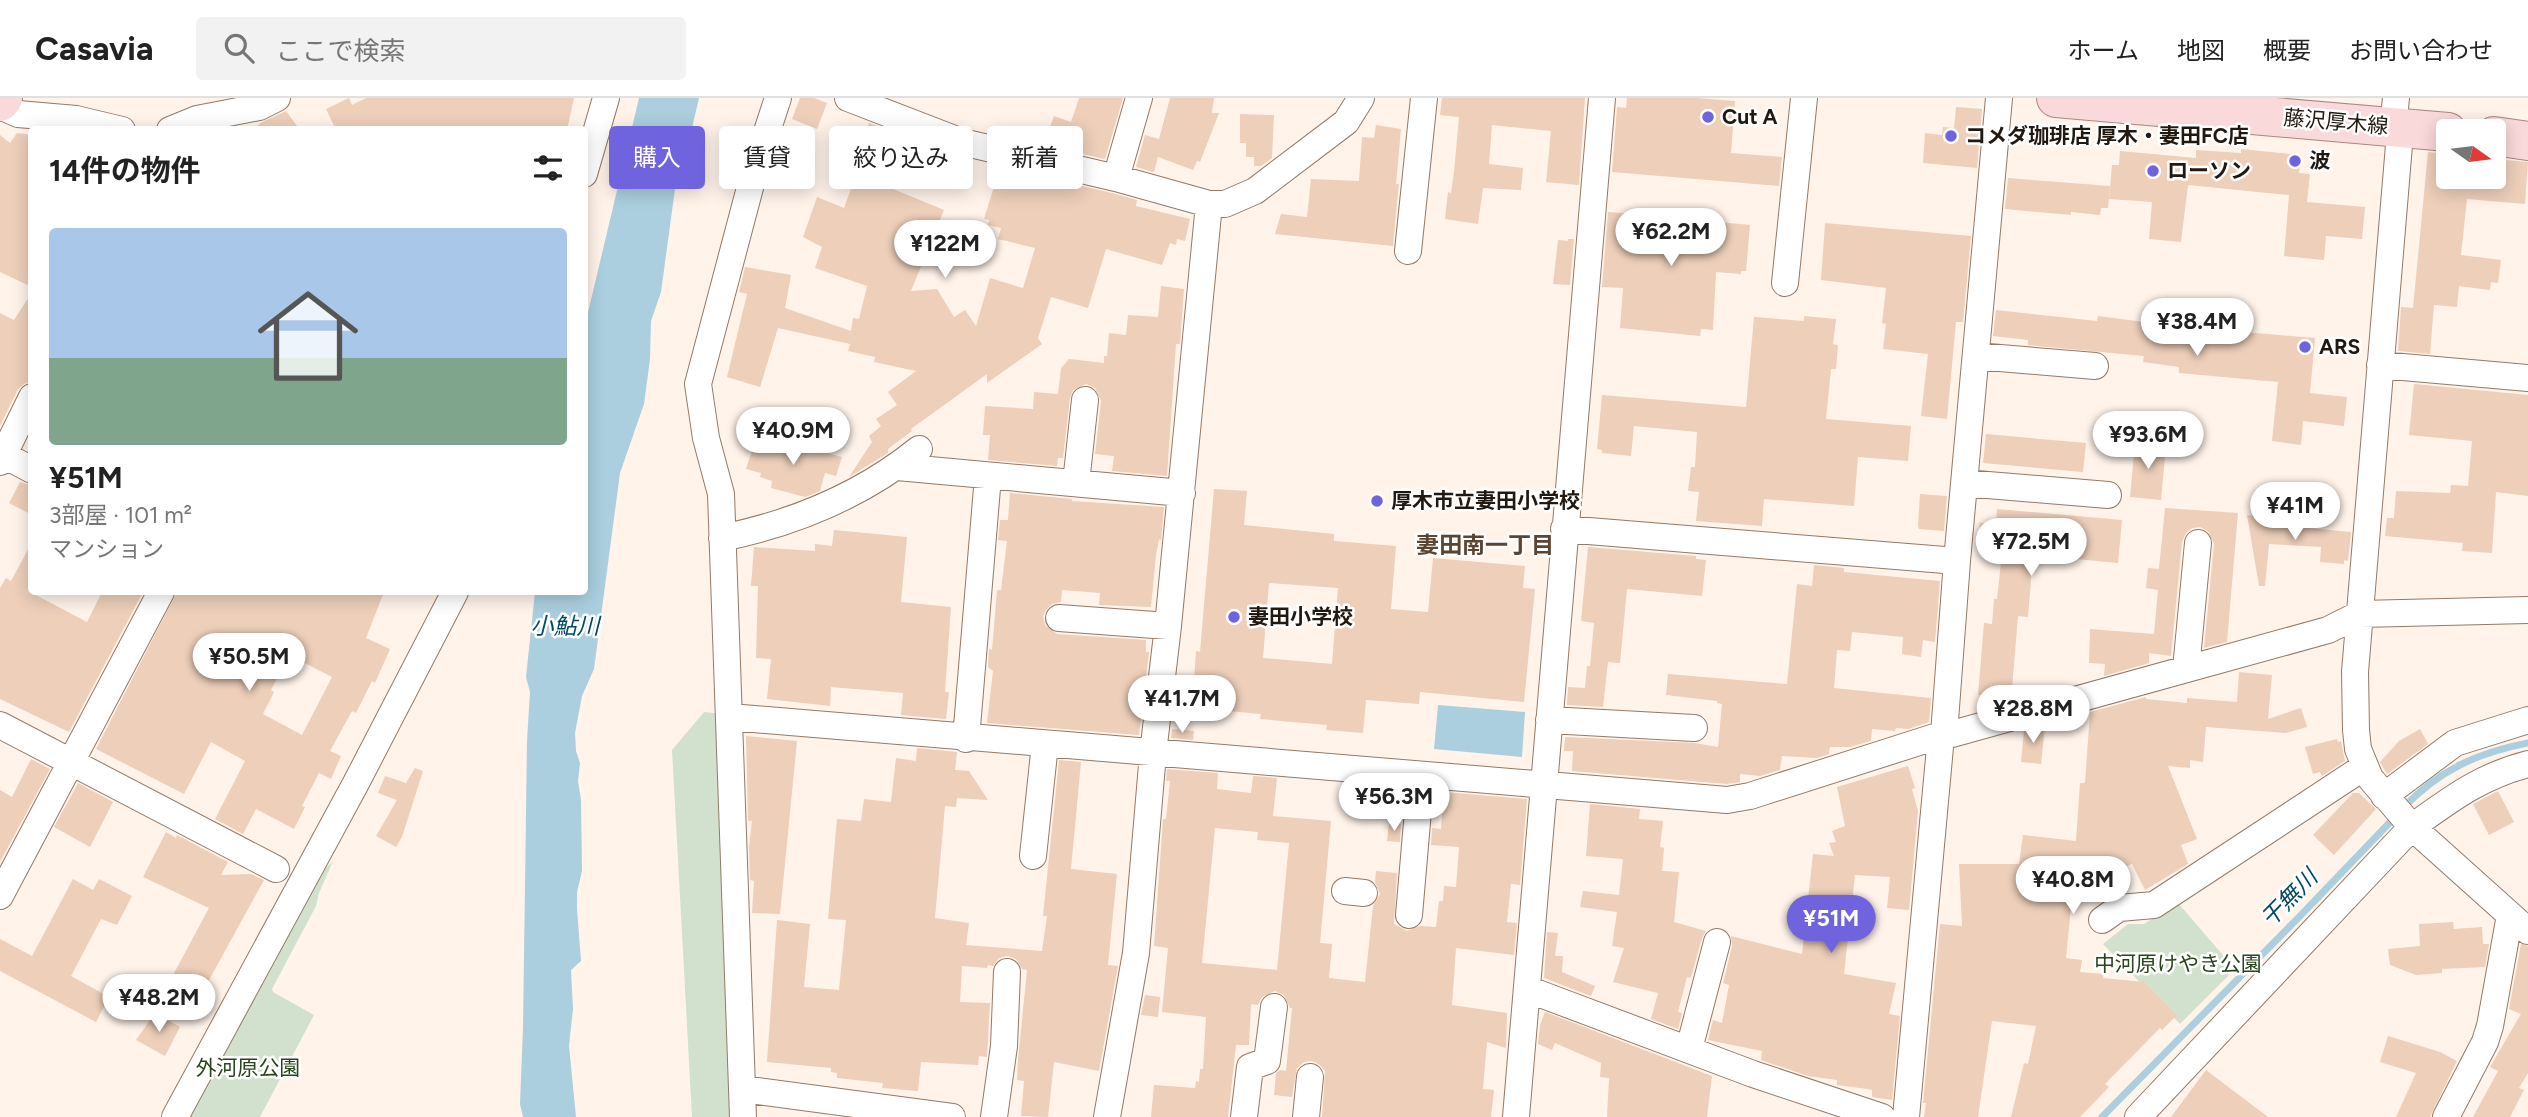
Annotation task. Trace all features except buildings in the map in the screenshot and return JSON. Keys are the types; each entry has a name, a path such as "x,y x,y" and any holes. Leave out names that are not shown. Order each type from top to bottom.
{"main road":[{"name":"藤沢厚木線","path":"2056,98 2394,113 2436,128"}],"street":[{"path":"180,126 197,119 259,107 277,98"},
{"path":"588,160 606,98"},
{"path":"743,1117 721,494 706,438 698,384 756,165 778,98"},
{"path":"848,98 962,142 1116,178 1209,204 1225,204 1255,191 1346,122 1360,98"},
{"path":"1116,178 1139,98"},
{"path":"1408,251 1424,98"},
{"path":"1516,1117 1602,98"},
{"path":"1785,283 1804,98"},
{"path":"1906,1117 1943,735 1999,98"},
{"path":"1,102 18,114 76,119 105,126"},
{"path":"2394,113 2399,145 2360,614 2354,704 2358,749 2364,767 2398,812 2519,923 2488,1034 2446,1117"},
{"path":"1107,1117 1136,953 1153,752 1182,493 1209,204"},
{"path":"1976,356 2095,366"},
{"path":"2380,365 2528,378"},
{"path":"1076,483 1085,400"},
{"path":"28,405 1,457 28,468"},
{"path":"722,538 772,527 815,512 864,487 897,467 919,449"},
{"path":"897,467 1182,493"},
{"path":"966,739 988,476"},
{"path":"1964,483 2097,486"},
{"path":"1564,529 1957,561"},
{"path":"2186,669 2198,543"},
{"path":"0,896 159,595"},
{"path":"175,1117 350,794 453,595"},
{"path":"730,718 1727,800 1750,796 1943,735 2328,630 2360,614 2528,610"},
{"path":"1071,625 1168,626"},
{"path":"1549,720 1679,722"},
{"path":"2138,1117 2455,743 2528,720"},
{"path":"0,725 276,869"},
{"path":"1033,856 1045,744"},
{"path":"2398,812 2464,790 2499,771 2528,764"},
{"path":"2102,920 2119,908 2154,905 2364,767"},
{"path":"1417,899 1421,776"},
{"path":"1689,1049 1717,942"},
{"path":"994,1117 1004,1046 1000,985"},
{"path":"1527,989 1882,1117"},
{"path":"1244,1117 1237,1078 1250,1067 1267,1061 1274,1007"},
{"path":"1306,1117 1310,1077"},
{"path":"742,1089 952,1117"}],"green space":[{"path":"704,712 724,714 736,1117 692,1117 672,750"},
{"name":"外河原公園","path":"333,861 316,906 272,989 314,1015 260,1117 183,1117 318,876"},
{"name":"中河原けやき公園","path":"2178,903 2235,969 2180,1024 2103,944 2128,924 2144,924"}],"water":[{"name":"小鮎川","path":"639,98 699,98 692,126 632,126"},
{"name":"小鮎川","path":"617,189 675,189 661,292 651,321 650,359 644,404 620,473 594,669 582,696 575,733 580,763 578,781 581,800 582,871 577,892 577,909 581,961 571,970 573,1009 569,1046 576,1117 523,1117 520,1104 530,692 526,677 535,595 588,595 588,312"},
{"path":"1438,705 1525,712 1522,757 1434,749"}],"waterway":[{"name":"干無川","path":"2403,808 2431,783 2460,765 2492,752 2528,743"},
{"name":"干無川","path":"2102,1117 2395,817"}],"place":[{"name":"Cut A","path":"1708,117"},
{"name":"コメダ珈琲店 厚木・妻田FC店","path":"1951,136"},
{"name":"波","path":"2295,161"},
{"name":"ローソン","path":"2153,171"},
{"name":"ARS","path":"2305,347"},
{"name":"厚木市立妻田小学校","path":"1377,501"},
{"name":"妻田小学校","path":"1234,617"}],"district":[{"name":"妻田南一丁目","path":"1485,545"}]}
